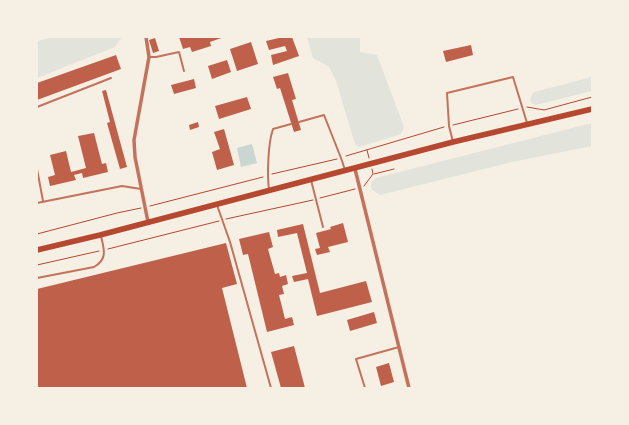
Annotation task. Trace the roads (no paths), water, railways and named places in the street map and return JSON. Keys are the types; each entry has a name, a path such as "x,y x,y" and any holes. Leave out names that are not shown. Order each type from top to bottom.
{"main road":[{"path":"37,250 100,235 310,179 355,169 453,142 592,108"}],"street":[{"path":"146,37 149,57 134,140 134,157 148,222"},
{"path":"355,169 409,388"}],"lane":[{"path":"149,57 156,58 179,52 184,71"},
{"path":"453,142 449,126 447,93 514,77 528,124"},
{"path":"37,106 111,78"},
{"path":"299,122 324,115 345,171"},
{"path":"269,190 268,175 271,136 273,129 291,124"},
{"path":"37,169 43,201"},
{"path":"310,179 323,227"},
{"path":"37,203 122,186 141,189"},
{"path":"217,204 230,242 272,388"},
{"path":"37,278 94,267 100,264 104,257 104,250 100,235"},
{"path":"365,388 356,359 399,347"}]}
